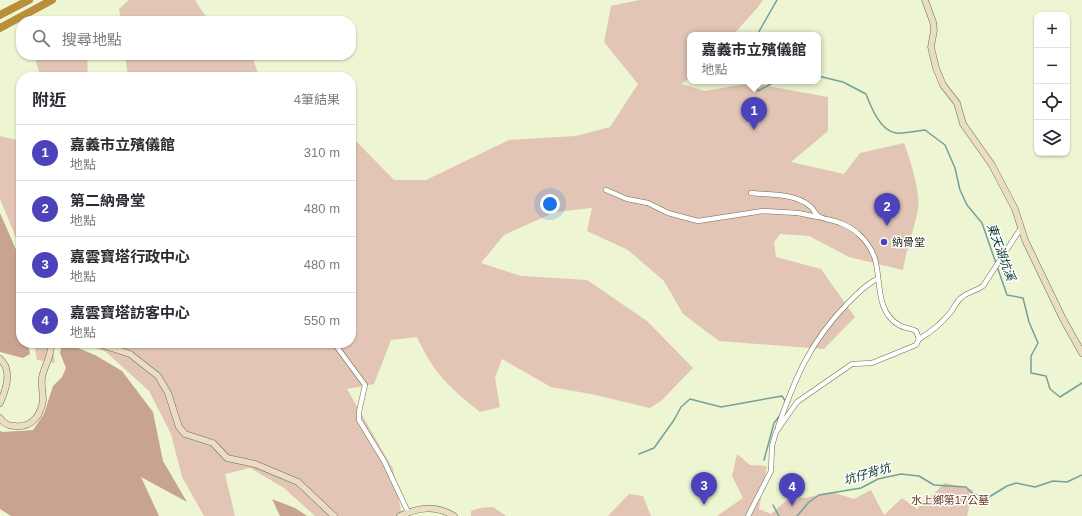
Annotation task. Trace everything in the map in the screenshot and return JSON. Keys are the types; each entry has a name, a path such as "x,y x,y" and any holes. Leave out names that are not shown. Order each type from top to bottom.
{"highway":[{"path":"0,15 29,0"},
{"path":"22,16 52,0"},
{"path":"0,28 16,19"}],"street":[{"path":"925,0 933,22 934,30 931,47 938,74 944,86 956,103 963,124 992,165 1016,209 1021,228 1063,320 1082,353"},
{"path":"606,190 627,199 648,203 668,213 698,221 763,211 798,213 840,222 855,230 873,255 878,268 877,279 881,299 891,318 899,325 916,331 919,339"},
{"path":"752,193 794,198 810,206 818,217"},
{"path":"776,432 797,402 852,364 872,363 916,345 919,339 933,332 961,298 983,286 1021,228"},
{"path":"748,516 770,472 772,446 795,378 819,337 839,313 866,285 877,279"},
{"path":"0,418 6,424 19,426 25,426 36,419 43,401 42,378 52,354 51,348"},
{"path":"111,348 130,354 158,376 168,393 179,427 185,434 213,444 227,458 256,464 298,482 334,516"},
{"path":"338,348 365,385 359,412 359,420 384,461 408,512"},
{"path":"0,359 7,371 7,383 0,403"},
{"path":"400,516 408,512 429,507 439,508 454,516"}],"green space":[{"path":"129,0 195,0 207,16 120,16 119,9"},
{"path":"640,0 763,0 736,32 687,32 687,80 681,84 705,91 745,84 756,84 828,97 828,131 791,162 844,174 860,153 904,143 914,176 919,203 903,270 849,257 809,236 780,234 774,242 776,257 821,269 855,317 824,349 719,341 683,314 664,281 628,250 587,231 592,208 555,212 504,235 481,263 521,276 587,280 647,321 693,368 661,401 650,408 591,394 551,387 502,359 495,378 500,407 480,412 459,395 443,379 423,350 417,337 391,340 374,384 347,389 393,469 402,516 315,516 284,488 250,468 225,474 235,516 204,516 182,477 171,434 149,391 106,352 96,348 356,348 356,141 394,180 426,180 509,140 576,136 610,127 638,84 604,42 611,6"},
{"path":"37,60 87,60 88,72 39,72"},
{"path":"126,60 254,60 257,72 127,72"},
{"path":"0,136 16,140 16,238 0,199"},
{"path":"35,348 53,348 55,363 37,360"},
{"name":"水上鄉第17公墓","path":"737,454 750,465 767,466 759,509 771,514 789,498 805,498 832,492 854,499 871,490 884,515 902,498 917,509 945,483 973,490 967,516 717,516 743,498 732,476"},
{"path":"629,494 643,496 651,516 608,516"},
{"path":"493,507 506,516 471,516 471,511 480,508"}],"shaded area":[{"path":"0,213 16,250 16,348 29,348 30,354 23,358 0,352"},
{"path":"61,348 78,348 95,355 122,371 153,412 163,461 187,502 141,477 159,516 11,516 0,509 0,431 33,430 44,414 53,386 62,377 66,368 60,353"},
{"path":"272,499 295,508 307,516 280,516"}],"waterway":[{"name":"東天湖坑溪","path":"759,32 777,0"},
{"name":"東天湖坑溪","path":"821,77 843,82 866,94 877,118 885,128 890,131 903,133 925,130 945,145 955,168 960,190 967,205 982,223 1007,295 1023,298 1029,322 1038,343 1031,356 1031,373 1046,376 1050,389 1060,397 1082,383"},
{"name":"東天湖坑溪","path":"755,84 758,91 771,84"},
{"name":"坑仔背坑","path":"639,454 654,448 674,420 681,407 690,399 721,407 782,396 786,402"},
{"name":"坑仔背坑","path":"764,460 774,423 781,414"},
{"name":"坑仔背坑","path":"797,516 809,502 819,495 861,488 878,479 901,474 919,476 934,485 966,487 973,494 989,497 1007,486 1016,483 1035,487 1053,481 1067,482 1082,475"},
{"name":"坑仔背坑","path":"773,505 779,516"}],"place":[{"name":"嘉義市立殯儀館","path":"754,130"},
{"name":"第二納骨堂","path":"887,226"},
{"name":"納骨堂","path":"884,242"},
{"name":"嘉雲寶塔行政中心","path":"704,505"},
{"name":"嘉雲寶塔訪客中心","path":"792,506"}]}
